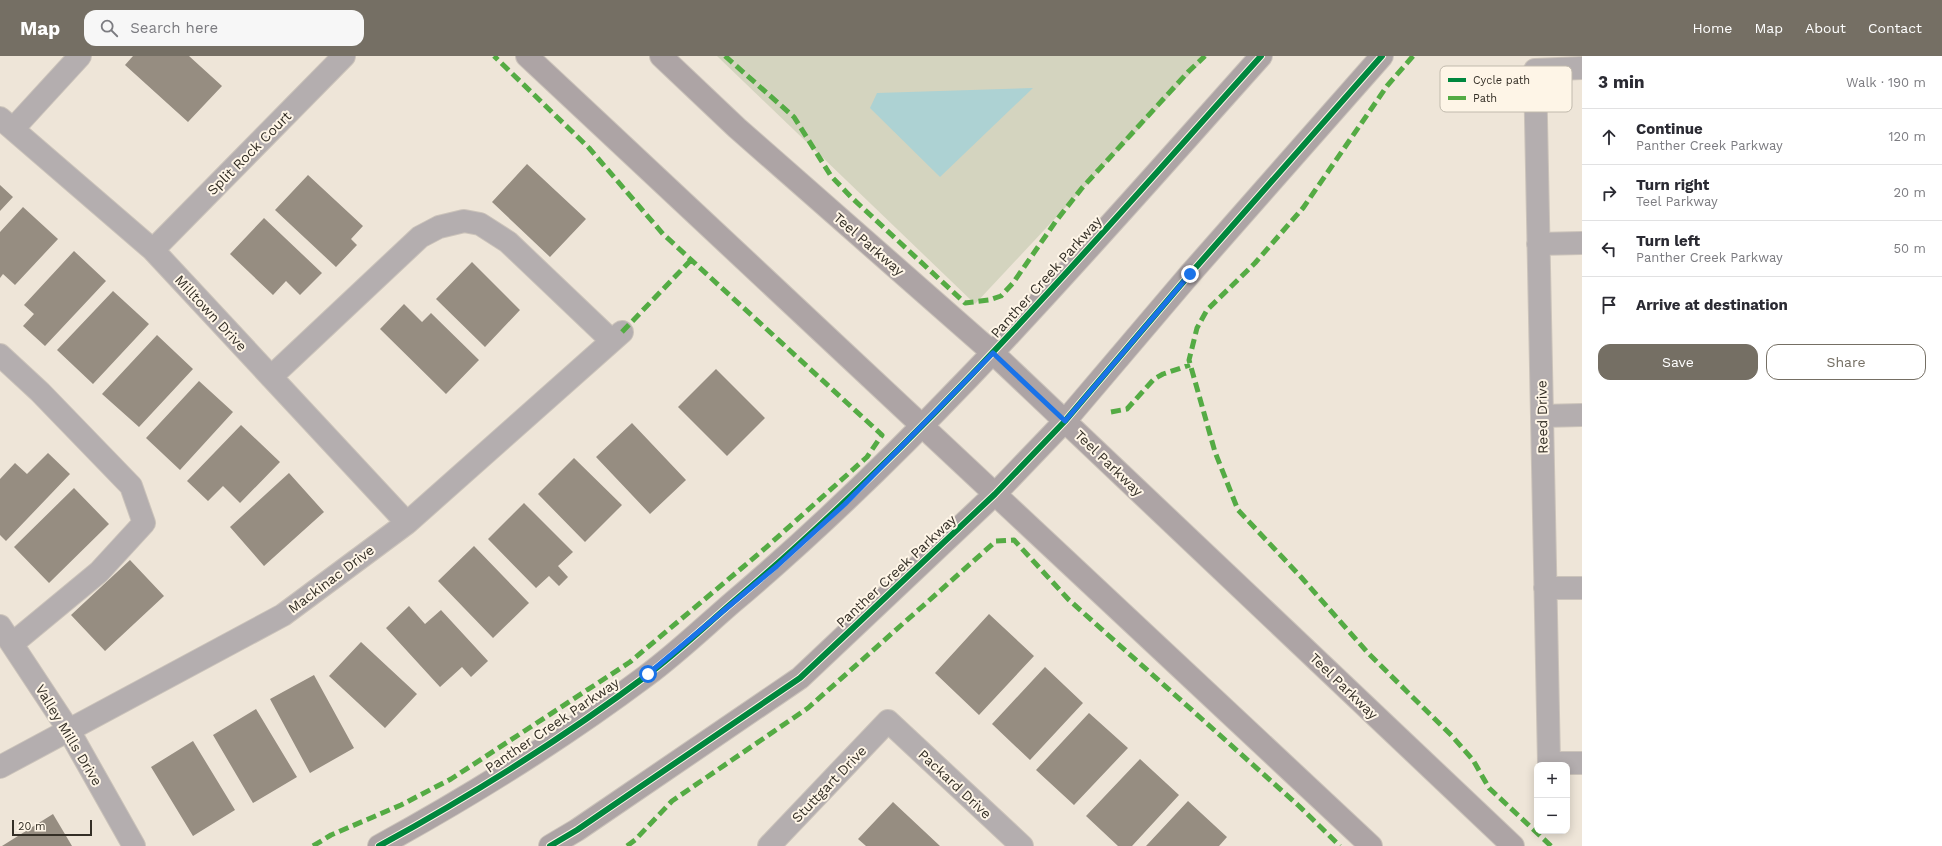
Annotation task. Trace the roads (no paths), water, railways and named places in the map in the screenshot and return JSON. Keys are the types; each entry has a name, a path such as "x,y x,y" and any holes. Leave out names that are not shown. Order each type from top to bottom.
{"main road":[{"path":"527,56 1371,846"},
{"name":"Teel Parkway","path":"661,56 737,128 993,353 1513,846"},
{"name":"Panther Creek Parkway","path":"379,846 436,815 546,747 648,674 777,566 845,504 993,353 1261,56"},
{"name":"Panther Creek Parkway","path":"550,846 577,830 800,678 995,494 1065,421 1190,274 1382,56"}],"street":[{"path":"6,124 80,56"},
{"name":"Split Rock Court","path":"153,250 338,58"},
{"name":"Reed Drive","path":"1572,68 1582,68"},
{"name":"Reed Drive","path":"1536,112 1549,763 1582,763"},
{"name":"Milltown Drive","path":"6,124 153,250 407,523"},
{"name":"Mackinac Drive","path":"0,767 68,729 283,615 407,523 617,337 508,242 480,224 464,220 439,227 420,237 270,377"},
{"path":"1538,244 1582,243"},
{"path":"0,355 40,392 131,486 144,523 99,572 12,644"},
{"path":"1542,416 1582,415"},
{"path":"1546,588 1582,588"},
{"name":"Valley Mills Drive","path":"0,626 68,729 134,846"},
{"name":"Packard Drive","path":"888,721 1021,846"},
{"name":"Stuttgart Drive","path":"770,846 888,721"}],"water":[{"path":"1033,88 940,177 870,108 877,93"}]}
